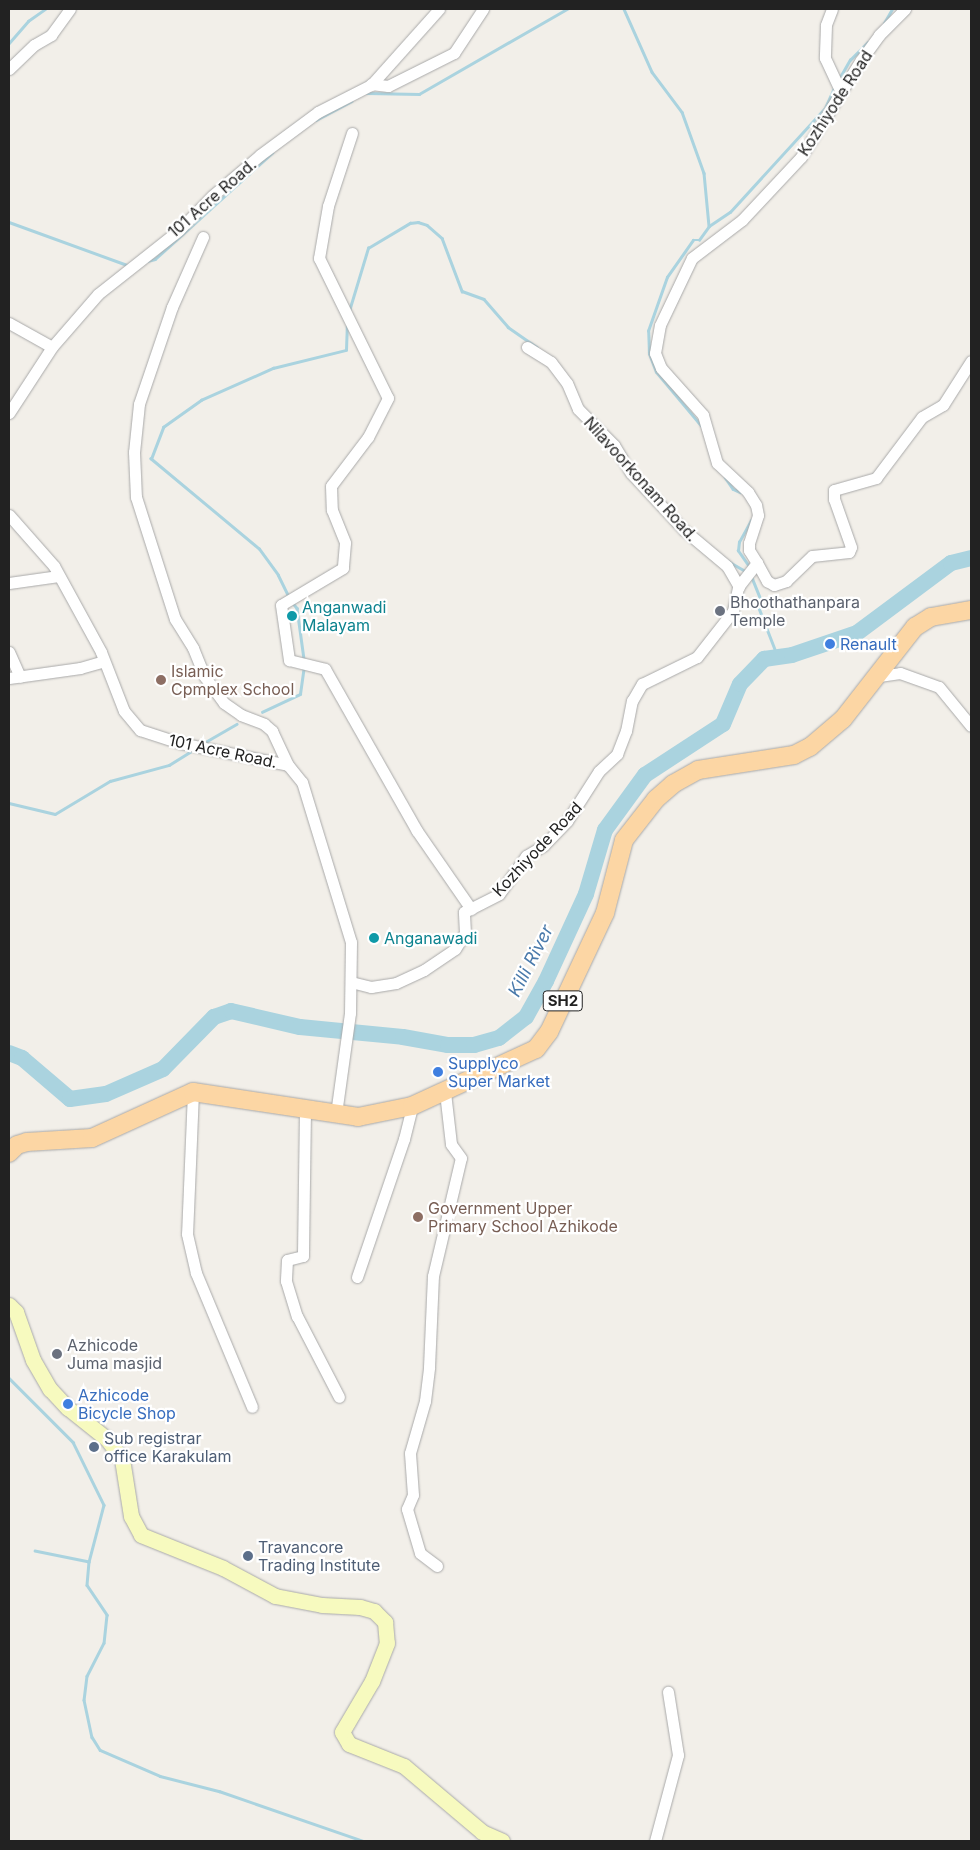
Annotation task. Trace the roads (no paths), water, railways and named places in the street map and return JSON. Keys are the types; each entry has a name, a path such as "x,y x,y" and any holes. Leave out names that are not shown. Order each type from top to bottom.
{"main road":[{"name":"SH2","path":"193,1092 358,1117 412,1106 536,1049 549,1032 605,913 624,840 634,824 672,784 698,770 794,755 810,747 843,718 879,676 915,628 931,617 971,610"},
{"path":"9,1153 17,1145 27,1142 92,1138 193,1092"}],"street":[{"path":"9,69 34,45 51,35 70,9"},
{"name":"101 Acre Road.","path":"9,413 52,347 85,307 140,260 179,230 212,196 260,155 318,112 373,85 438,9"},
{"path":"373,85 388,86 457,50 483,9"},
{"path":"832,9 826,25 825,58 840,90"},
{"name":"Kozhiyode Road","path":"753,570 749,543 758,515 756,505 748,492 717,463 703,415 666,375 655,346 673,294 692,258 752,211 801,157 840,90 879,35 905,9"},
{"path":"351,982 372,987 386,985 424,970 461,942 465,930 464,913 471,910 417,831 325,668 289,660 281,605 343,568 345,543 332,510 332,486 368,437 388,398 319,258 328,206 352,133"},
{"path":"203,237 172,307 139,404 134,452 136,498 175,619 196,653 204,677 224,703 241,715 264,724 272,731 288,765"},
{"path":"9,323 52,347"},
{"name":"Nilavoorkonam Road.","path":"527,347 551,362 567,383 578,409 614,445 631,473 684,530 727,566 739,586"},
{"path":"739,586 753,570 774,585 786,581 812,556 849,552 851,547 834,498 834,490 876,478 916,424 943,405 971,361"},
{"name":"101 Acre Road.","path":"9,515 48,558 59,576 104,660 124,711 140,730 180,743 288,765 302,782 341,903 351,942 350,1012 336,1114"},
{"path":"9,583 59,576"},
{"name":"Kozhiyode Road","path":"471,910 496,896 526,856 544,845 567,821 599,771 617,754 626,731 632,700 642,684 686,664 708,646 733,611 739,586"},
{"path":"9,652 15,677 80,668 104,660"},
{"path":"879,676 900,673 939,687 971,726"},
{"path":"193,1092 187,1234 196,1273 252,1407"},
{"path":"438,1566 420,1552 407,1509 413,1495 410,1453 425,1401 429,1367 433,1276 461,1158 452,1144 445,1092"},
{"path":"357,1277 404,1139 412,1106"},
{"path":"305,1110 303,1256 287,1260 286,1281 297,1316 339,1397"},
{"path":"9,1305 16,1312 33,1360 50,1389 107,1439 122,1460 131,1516 141,1535 223,1568 275,1596 322,1605 360,1607 374,1611 386,1622 387,1643 372,1681 342,1732 349,1744 404,1766 482,1832 502,1841"},
{"path":"655,1841 678,1755 668,1692"}],"waterway":[{"path":"9,43 28,21 45,9"},
{"path":"367,93 419,94 567,9"},
{"path":"624,9 652,72 682,112 704,173 709,226"},
{"path":"884,23 892,9"},
{"path":"840,77 850,60 868,42"},
{"path":"701,426 656,372 649,354 648,331 667,277 693,240 699,240 709,226 730,212 825,108 834,88"},
{"path":"316,120 351,101"},
{"path":"147,261 155,259 272,153"},
{"path":"9,222 127,265"},
{"path":"349,311 368,248 410,223 418,222 427,225 442,238 462,291 484,299 508,327 537,347"},
{"path":"289,598 278,575 259,549 151,459 163,427 201,400 273,368 346,350 347,326"},
{"path":"725,477 733,489 740,492"},
{"path":"750,568 738,551 739,542 751,520"},
{"name":"Killi River","path":"9,1053 22,1058 70,1099 106,1094 163,1069 214,1017 231,1011 300,1027 403,1037 448,1045 474,1045 499,1038 526,1017 546,981 586,894 605,830 645,775 723,724 740,684 764,659 792,655 857,633 951,563 971,558"},
{"path":"728,561 747,572"},
{"path":"751,575 761,600 759,608 778,657"},
{"path":"292,602 297,608 304,659"},
{"path":"262,712 300,694 304,667"},
{"path":"207,741 237,724"},
{"path":"9,803 55,814 110,781 169,765 190,752"},
{"path":"9,1378 73,1442 104,1505 89,1562 35,1551"},
{"path":"89,1562 87,1585 107,1615 104,1643 87,1676 84,1700 92,1737 100,1750 160,1776 219,1791 363,1841"}],"place":[{"name":"Bhoothathanpara Temple","path":"720,611"},
{"name":"Anganwadi Malayam","path":"292,616"},
{"name":"Renault","path":"830,644"},
{"name":"Islamic Cpmplex School","path":"161,680"},
{"name":"Anganawadi","path":"374,938"},
{"name":"Supplyco Super Market","path":"438,1072"},
{"name":"Government Upper Primary School Azhikode","path":"418,1217"},
{"name":"Azhicode Juma masjid","path":"57,1354"},
{"name":"Azhicode Bicycle Shop","path":"68,1404"},
{"name":"Sub registrar office Karakulam","path":"94,1447"},
{"name":"Travancore Trading Institute","path":"248,1556"}]}
